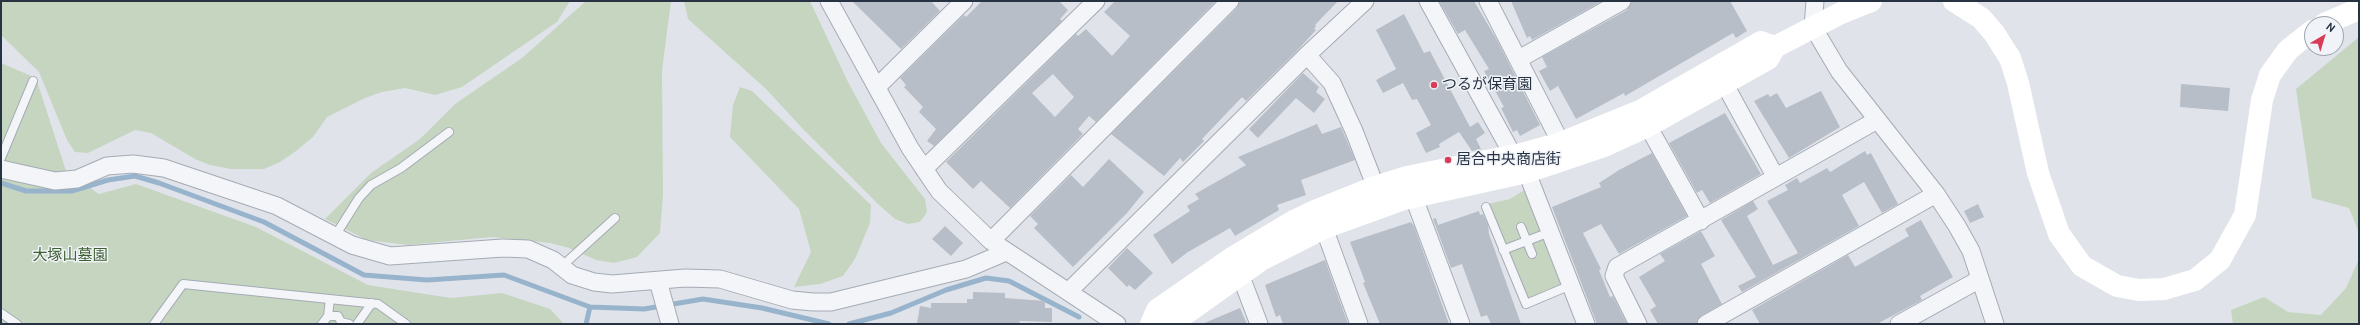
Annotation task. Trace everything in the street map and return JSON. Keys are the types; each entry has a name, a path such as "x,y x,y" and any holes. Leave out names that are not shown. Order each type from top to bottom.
{"street":[{"path":"830,1 924,170 939,191 991,241 1118,324"},
{"path":"877,87 964,1"},
{"path":"924,170 1096,1"},
{"path":"991,241 1230,1"},
{"path":"1069,291 1306,55 1365,1"},
{"path":"1428,1 1509,148"},
{"path":"1488,1 1561,143"},
{"path":"1519,59 1622,1"},
{"path":"1815,1 1813,27 1839,71 1936,194 1971,251 1995,324"},
{"path":"1151,324 1157,310 1232,258 1273,232 1315,211 1379,196 1414,198 1527,172 1598,148 1648,126 1768,58 1775,47 1813,27 1871,1"},
{"path":"1954,1 1981,18 1994,33 2010,58 2038,173 2058,234 2082,266 2117,286 2139,290 2164,289 2195,280 2220,260 2245,215 2262,100 2270,75 2288,50 2304,37"},
{"path":"2343,16 2359,9"},
{"path":"1171,324 1240,274 1282,248 1324,228 1379,196 1407,177 1521,154 1561,143 1640,110 1761,42 1775,47"},
{"path":"1306,55 1332,83 1354,131 1379,196"},
{"path":"1724,83 1730,91 1775,176"},
{"path":"1638,324 1614,276 1617,267 1775,176 1877,120"},
{"path":"1648,126 1701,220"},
{"path":"1,169 55,181 77,179 107,166 132,164 164,168 277,206 352,245 390,256 503,248 528,249 562,267 572,275 594,282 612,284 685,278 720,279 792,300 831,302 966,269 1006,252"},
{"path":"1531,183 1586,324"},
{"path":"1706,324 1936,194"},
{"path":"1414,198 1461,324"},
{"path":"1324,228 1359,324"},
{"path":"1240,274 1259,324"},
{"path":"1899,324 1980,280"},
{"path":"658,281 670,324"}],"lane":[{"path":"1,158 33,81"},
{"path":"335,236 359,198 371,185 401,168 449,132"},
{"path":"1486,207 1526,304 1571,285"},
{"path":"562,267 615,218"},
{"path":"1521,227 1532,254"},
{"path":"1504,250 1550,232"},
{"path":"154,324 183,284 378,304 406,324"},
{"path":"322,324 328,316 330,299"},
{"path":"357,324 372,303"},
{"path":"1,313 13,323"},
{"path":"328,316 338,316 343,323"}],"green space":[{"path":"1,1 570,1 557,22 462,87 435,95 405,88 382,92 365,98 327,117 313,137 280,162 264,169 231,169 210,165 195,159 151,133 135,130 88,153 75,152 67,140 39,72 1,35"},
{"path":"586,1 671,1 662,71 663,195 660,233 637,257 614,263 596,260 569,248 550,243 492,237 408,245 367,240 325,219 371,173 420,139 455,104 522,58"},
{"path":"684,1 810,1 847,80 881,143 925,199 927,212 920,222 908,224 895,219 879,205 802,128 766,89 688,19"},
{"path":"2359,37 2359,233 2349,208 2312,198 2296,89 2336,56 2344,56 2344,49"},
{"name":"大塚山墓園","path":"1,63 36,78 66,171 99,194 136,184 256,227 368,285 451,298 502,293 550,309 564,324 1,324"},
{"path":"740,87 752,91 871,205 870,223 855,259 843,276 820,284 794,287 811,252 799,209 730,137 733,105"},
{"path":"1526,189 1566,284 1527,302 1488,204 1510,199"},
{"path":"2359,259 2359,324 2233,324 2231,310 2264,297 2288,312 2321,315 2346,288"}],"building":[{"path":"852,1 931,1 940,11 901,49"},
{"path":"982,1 1059,1 1068,10 1060,19 1062,21 934,146 927,141 936,129 919,112 923,107 904,87 906,85 900,78 964,15 966,17"},
{"path":"1115,1 1216,1 1096,122 1089,116 1078,129 1083,134 1010,208 981,181 973,189 946,162 1076,34 1078,36 1086,29 1112,56 1130,36 1104,12","holes":["1053,74 1074,97 1055,117 1032,93"]},
{"path":"1240,1 1338,1 1315,25 1316,26 1314,29 1316,30 1295,53 1246,101 1242,97 1202,139 1204,141 1183,162 1180,158 1164,176 1111,134 1237,8"},
{"path":"1439,1 1474,1 1497,40 1540,125 1520,136 1517,130 1513,132 1501,108 1504,107 1484,71 1489,69 1465,30 1458,34"},
{"path":"1511,1 1602,1 1532,40 1530,36 1527,38"},
{"path":"1632,1 1730,1 1747,31 1736,38 1733,33 1625,96 1624,93 1576,119 1558,86 1550,91 1539,71 1547,67 1542,57 1627,10"},
{"path":"1404,14 1424,53 1430,51 1470,127 1478,122 1485,133 1476,139 1481,149 1472,151 1459,132 1439,144 1440,147 1426,153 1416,133 1431,125 1417,99 1412,100 1403,83 1383,93 1376,80 1396,69 1376,30"},
{"path":"1303,73 1319,87 1316,92 1325,99 1314,113 1296,98 1258,138 1249,129"},
{"path":"2181,84 2230,88 2228,111 2180,107"},
{"path":"1821,91 1840,127 1789,158 1754,101 1768,94 1770,97 1777,93 1786,108"},
{"path":"1725,113 1761,174 1710,203 1702,190 1697,193 1669,143"},
{"path":"1317,124 1322,134 1341,127 1355,160 1301,180 1306,195 1277,205 1279,210 1235,236 1230,228 1188,252 1172,264 1153,235 1190,211 1187,206 1199,199 1195,194 1246,165 1238,157"},
{"path":"1865,151 1867,155 1871,153 1898,204 1882,213 1864,182 1842,195 1859,226 1742,292 1738,286 1756,277 1721,220 1753,201 1758,209 1747,216 1773,265 1798,253 1767,201 1788,190 1785,185 1797,178 1800,183 1827,168 1830,172"},
{"path":"1652,153 1687,216 1619,254 1601,224 1583,233 1601,269 1599,270 1610,297 1613,296 1627,324 1597,324 1552,207 1601,187 1599,183 1619,170"},
{"path":"1109,159 1144,192 1127,213 1073,267 1034,228 1038,224 1030,216 1071,175 1083,187"},
{"path":"1978,204 1984,217 1970,223 1964,211"},
{"path":"1479,211 1480,215 1483,214 1488,225 1489,234 1521,324 1491,324 1487,315 1481,317 1462,264 1451,268 1433,219 1436,218 1438,225"},
{"path":"1921,220 1953,277 1920,296 1922,300 1877,324 1760,324 1752,310 1848,255 1855,267 1909,236 1905,229"},
{"path":"1411,222 1414,226 1449,324 1380,324 1363,283 1365,282 1350,242"},
{"path":"945,226 963,243 951,256 932,239"},
{"path":"1701,231 1715,256 1701,264 1722,304 1701,316 1696,324 1658,324 1650,310 1656,306 1639,277 1665,261 1660,254"},
{"path":"1127,248 1153,273 1135,290 1129,285 1127,287 1108,268"},
{"path":"1325,260 1348,324 1283,324 1280,315 1276,317 1265,285"},
{"path":"973,292 1005,293 1005,298 1045,301 1045,308 1052,308 1052,322 1020,321 1019,324 917,323 920,306 931,308 931,303 967,303 967,299 973,299"},
{"path":"1240,308 1247,324 1202,324"}],"waterway":[{"path":"1,183 26,191 72,191 108,180 135,176 159,183 264,222 364,275 427,280 504,275 590,307 644,309 703,299 762,308 829,324"},
{"path":"849,324 891,313 946,290 986,278 1009,281 1079,317"},
{"path":"586,324 590,307"}],"place":[{"name":"つるが保育園","path":"1434,85"},
{"name":"居合中央商店街","path":"1448,160"}]}
